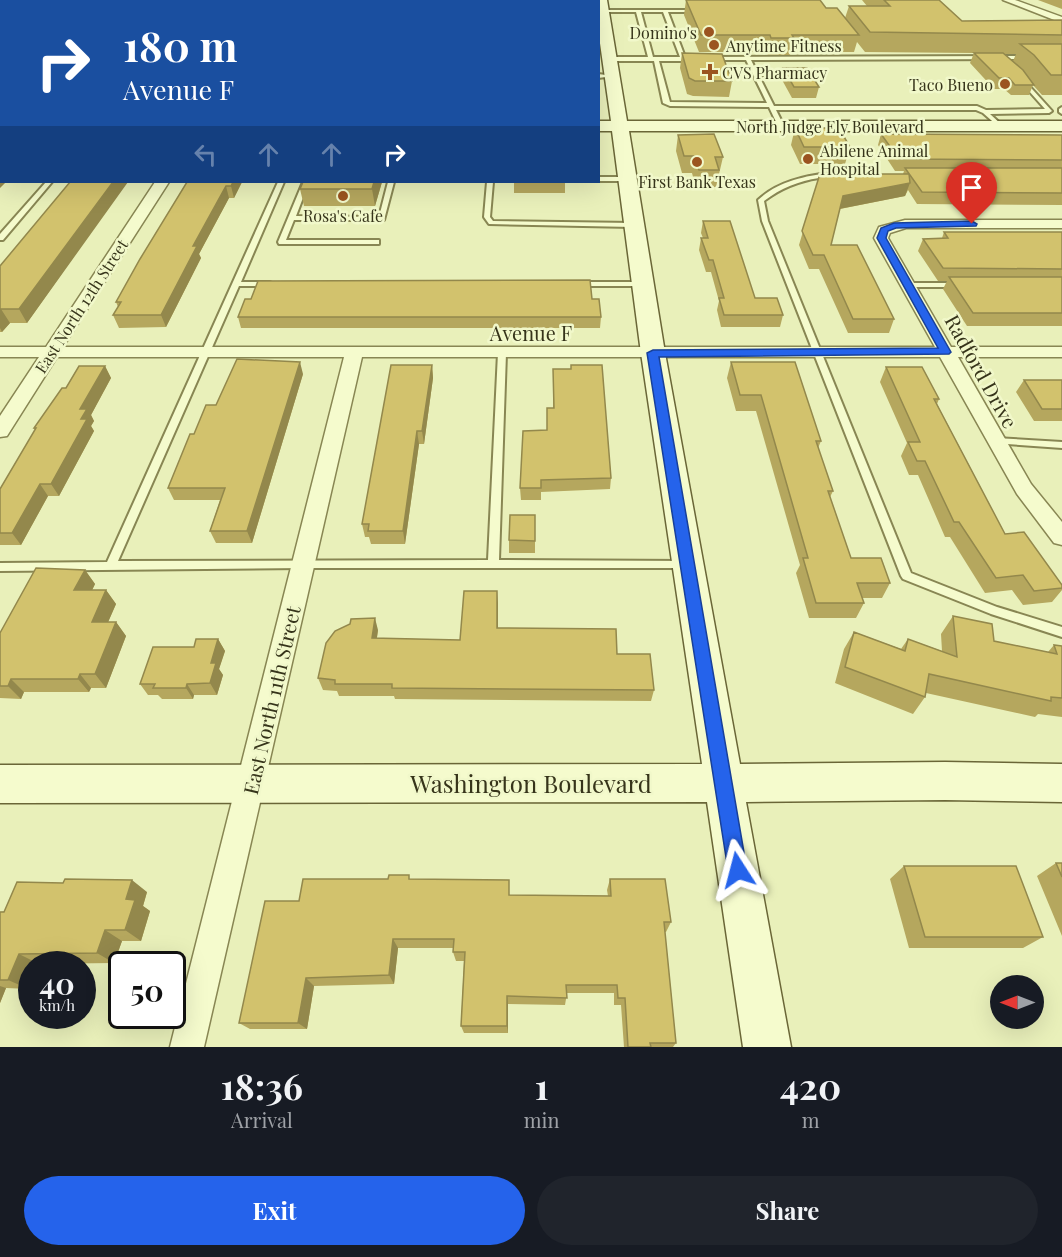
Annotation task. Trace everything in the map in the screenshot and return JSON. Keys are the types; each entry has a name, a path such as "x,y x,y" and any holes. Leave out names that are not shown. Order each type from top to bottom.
{"main road":[{"path":"602,15 612,179 633,225 767,1047"},
{"name":"North Judge Ely Boulevard","path":"608,126 1062,126"},
{"name":"Washington Boulevard","path":"0,784 945,781 1062,783"}],"street":[{"path":"1007,0 1062,20"},
{"name":"East North 12th Street","path":"0,431 161,183"},
{"name":"Radford Drive","path":"1062,224 894,225 884,230 882,238 995,441 1024,489 1062,537"},
{"name":"Avenue F","path":"0,352 1062,352"},
{"name":"East North 11th Street","path":"187,1047 354,353"}],"lane":[{"path":"638,11 666,103 977,108 1000,126"},
{"path":"602,15 638,11 699,11"},
{"path":"665,11 683,59"},
{"path":"859,50 865,58"},
{"path":"1000,58 1007,65"},
{"path":"605,65 653,59 1031,58"},
{"path":"748,59 781,126"},
{"path":"778,59 786,74"},
{"path":"985,112 1049,111 1015,72"},
{"path":"755,74 818,74"},
{"path":"854,175 804,178 772,191 760,200 765,220 907,576 995,610 1062,632"},
{"path":"0,238 48,183"},
{"path":"111,566 280,183"},
{"path":"306,183 282,242 376,243"},
{"path":"291,218 382,219 391,183"},
{"path":"490,183 487,217 491,223 633,225"},
{"path":"236,284 283,284"},
{"path":"570,284 642,284"},
{"path":"907,285 967,285"},
{"path":"493,564 502,353"},
{"path":"995,441 1062,445"},
{"path":"0,567 303,564 687,565"}],"building":[{"path":"686,0 820,0 826,8 837,8 859,35 792,35 794,38 771,38 770,35 701,35"},
{"path":"884,0 939,0 962,21 1062,20 1062,35 870,32 849,6 890,6"},
{"path":"1020,44 1062,44 1062,75 1051,75 1034,55"},
{"path":"682,53 722,54 732,81 695,81 689,78"},
{"path":"974,53 1003,53 1023,70 1034,85 1015,85 1009,78 999,78"},
{"path":"783,68 807,68 819,87 794,87"},
{"path":"795,128 839,128 850,147 804,147"},
{"path":"714,134 723,157 715,157 719,170 699,170 694,156 684,156 678,135"},
{"path":"881,134 1062,135 1062,160 899,159"},
{"path":"905,168 1062,168 1062,193 922,192"},
{"path":"860,169 863,174 909,174 910,183 843,196 831,245 857,245 894,319 853,319 824,255 813,255 802,231 819,177"},
{"path":"69,183 112,183 19,309 0,310 0,266"},
{"path":"186,183 232,183 231,186 226,186 193,246 197,246 161,315 113,315 121,302 116,302"},
{"path":"303,183 374,183 372,189 300,189"},
{"path":"703,221 730,221 755,298 777,298 783,315 724,315 719,298 724,298 713,260 709,260 701,238 708,238"},
{"path":"944,232 1062,232 1062,269 943,268 923,239 948,238"},
{"path":"949,277 1062,277 1062,313 973,313"},
{"path":"590,280 592,299 599,299 601,317 238,317 245,299 251,299 258,281"},
{"path":"237,359 300,362 247,531 210,531 225,488 168,488 190,434 194,434 206,405 216,405"},
{"path":"731,362 795,362 821,441 816,441 833,491 828,491 851,558 881,558 890,583 857,583 864,603 816,603 803,558 808,558 761,395 740,395"},
{"path":"391,365 432,365 422,431 417,431 403,531 368,531 369,524 362,524"},
{"path":"571,365 602,365 611,478 541,480 541,488 520,488 523,431 547,430 547,408 554,408 553,369 571,369"},
{"path":"79,366 105,366 80,409 87,409 81,419 87,419 51,484 40,484 12,533 0,533 0,489 36,428 34,428 62,388 66,388"},
{"path":"886,367 922,367 939,399 934,399 1005,534 1024,532 1062,588 1034,591 1023,575 996,578 959,522 954,522 925,461 917,461 908,442 920,442"},
{"path":"1024,380 1062,380 1062,409 1042,409"},
{"path":"510,515 535,515 535,541 509,540"},
{"path":"36,568 85,570 74,590 106,590 92,622 116,622 95,674 80,674 78,679 11,679 8,686 0,686 0,633"},
{"path":"464,591 497,591 497,628 616,629 617,654 650,654 654,690 392,688 392,684 335,684 335,680 318,678 326,643 335,631 350,624 351,619 375,618 372,638 460,640"},
{"path":"953,616 992,624 994,641 1057,654 1054,645 1062,646 1062,698 1051,697 1051,701 929,674 925,697 845,667 854,632 905,651 908,639 957,657"},
{"path":"196,639 218,639 211,663 216,663 210,683 187,684 186,688 153,688 155,684 140,684 153,647 194,647"},
{"path":"1056,863 1062,863 1062,877"},
{"path":"904,866 1016,866 1043,937 925,937"},
{"path":"389,875 409,875 409,879 509,880 509,895 611,896 610,879 665,879 671,922 664,922 676,1043 650,1043 651,1047 628,1047 625,998 618,998 617,985 566,985 567,998 507,996 507,1026 461,1026 465,952 453,952 454,939 393,939 389,975 306,978 298,1023 239,1023 265,901 299,901 303,879 388,879"},
{"path":"65,879 132,880 126,899 135,900 125,930 105,930 97,953 96,951 18,951 8,980 0,980 0,912 4,912 17,882 63,883"}],"place":[{"name":"Domino's","path":"709,32"},
{"name":"Anytime Fitness","path":"714,45"},
{"name":"CVS Pharmacy","path":"710,72"},
{"name":"Taco Bueno","path":"1005,84"},
{"name":"Abilene Animal Hospital","path":"808,159"},
{"name":"First Bank Texas","path":"697,162"},
{"name":"Rosa's Cafe","path":"343,196"}],"route":[{"path":"738,870 653,353 945,352 882,238 884,230 894,225 972,224"}]}
